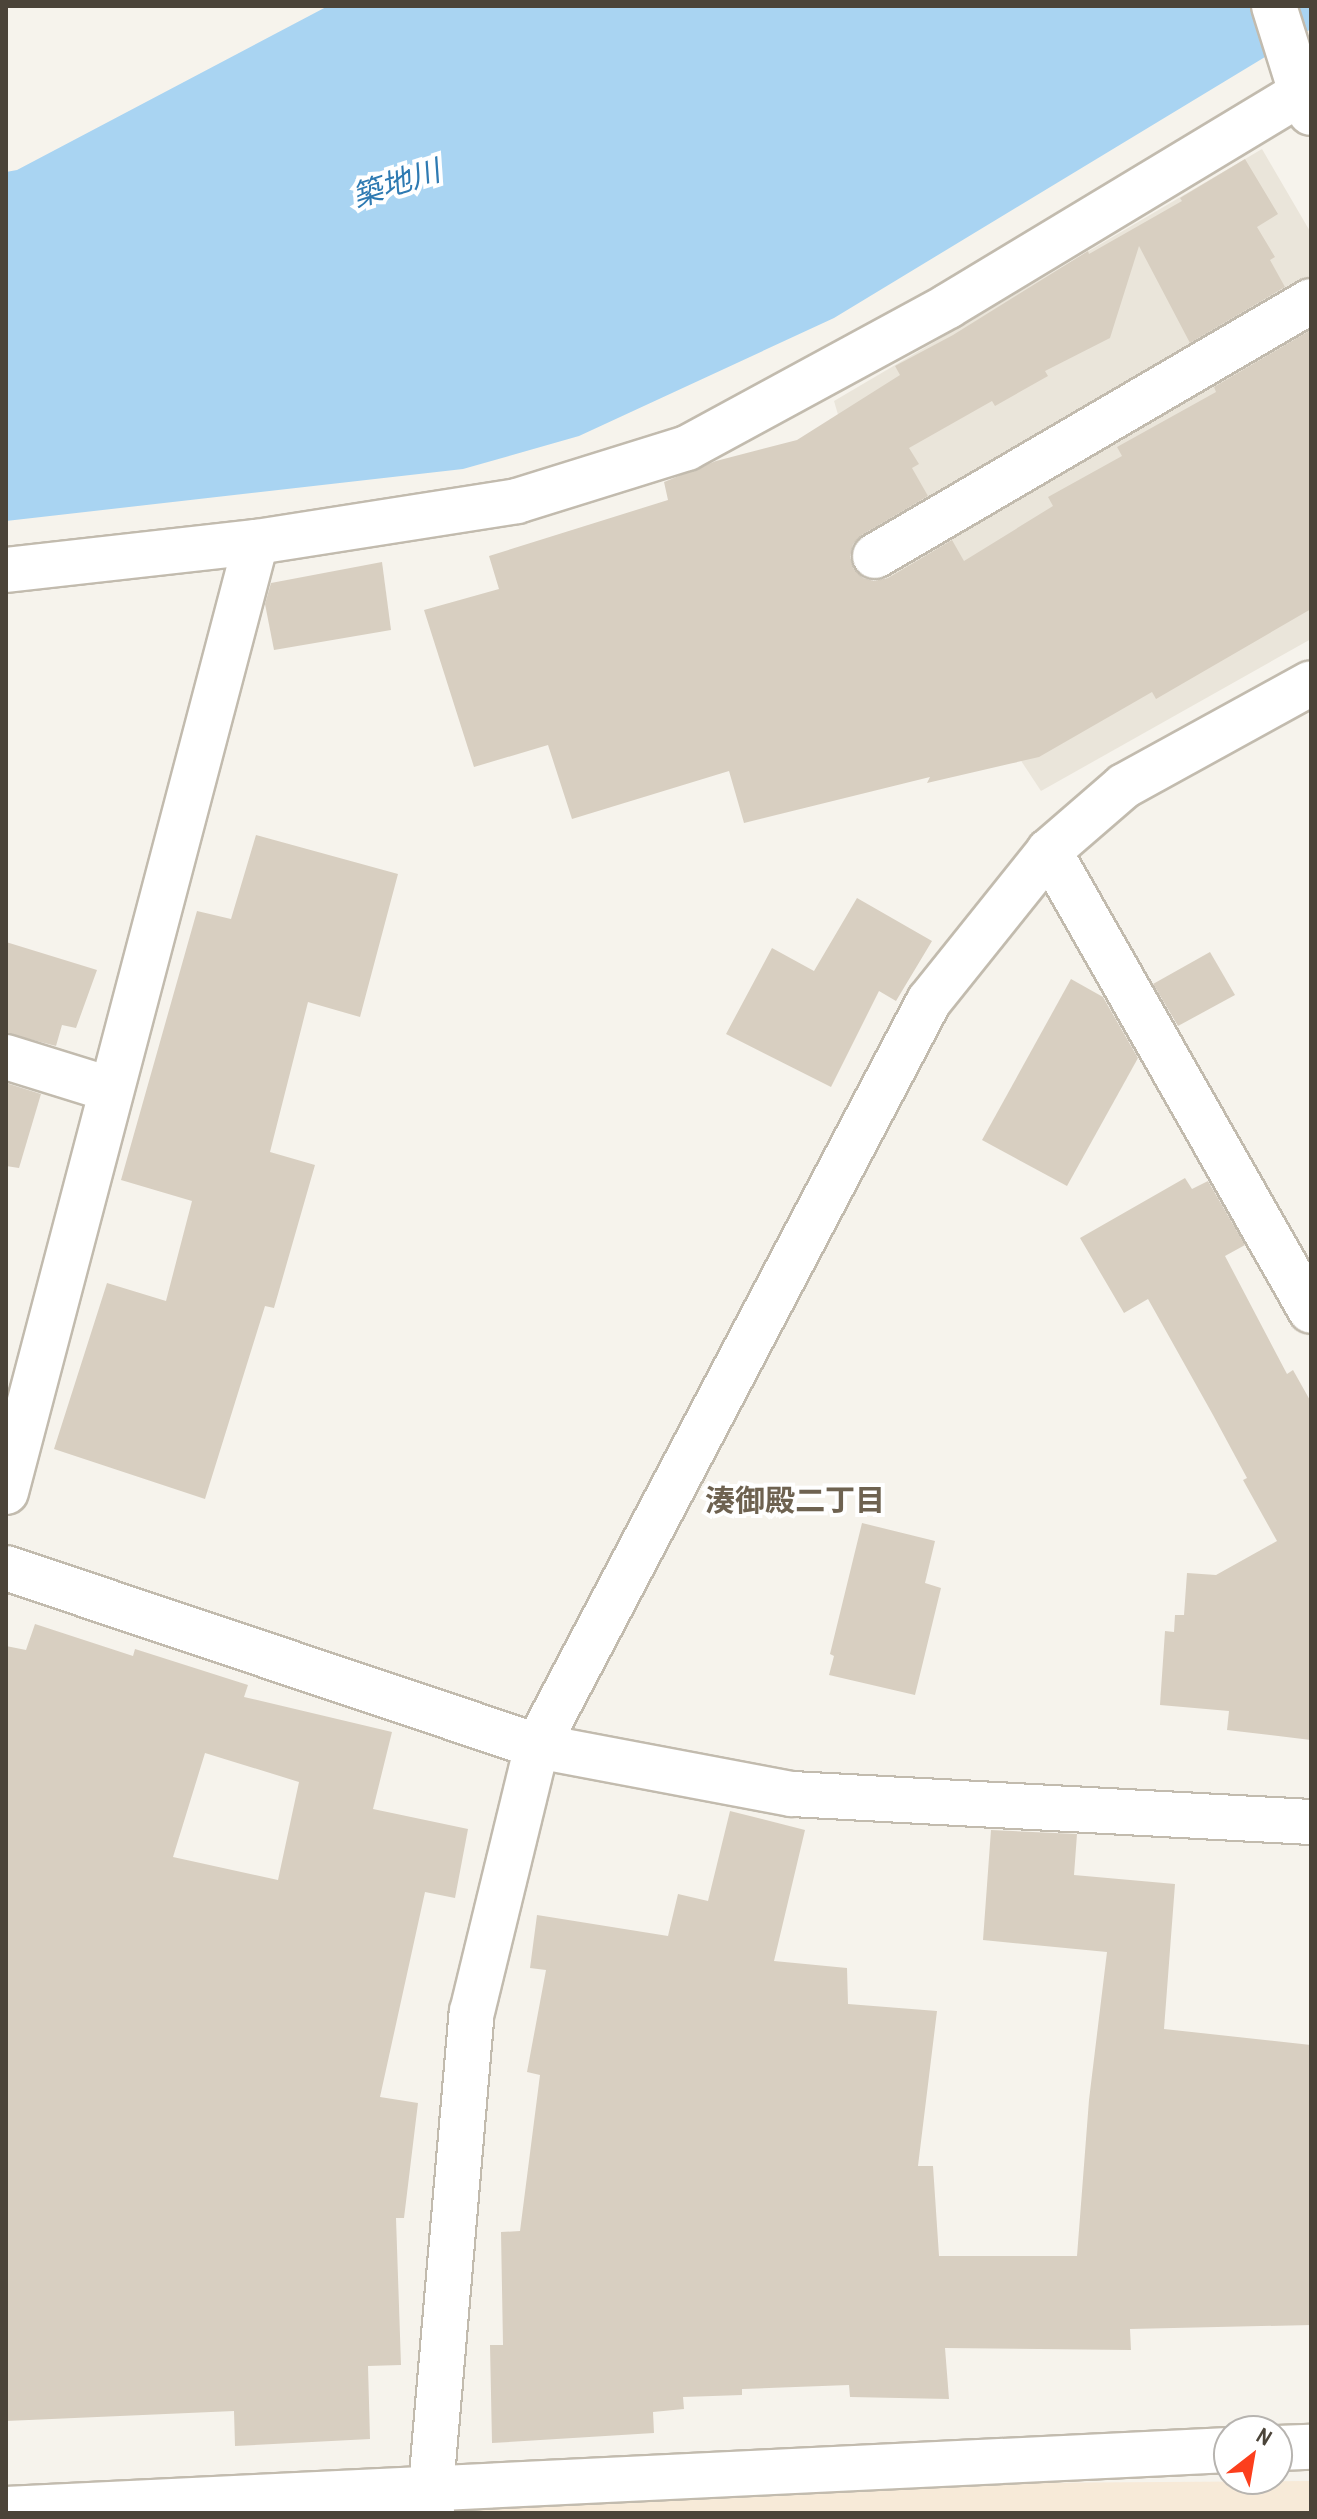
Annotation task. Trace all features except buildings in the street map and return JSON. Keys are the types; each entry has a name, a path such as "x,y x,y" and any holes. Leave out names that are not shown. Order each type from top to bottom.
{"street":[{"path":"6,570 256,542 517,501 687,448 948,306 1303,88 1274,6"},
{"path":"875,556 1311,301"},
{"path":"6,1492 109,1089 256,542"},
{"path":"432,2500 472,2012 537,1746 929,1001 1049,851 1124,786 1311,683"},
{"path":"1049,851 1311,1311"},
{"path":"6,1057 109,1089"},
{"path":"6,1568 537,1746 792,1794 1311,1822"},
{"path":"6,2509 432,2500 1213,2451"}],"shaded area":[{"path":"1262,149 1311,233 1311,639 1041,791 1004,735 899,621 834,401"},
{"path":"1293,2481 1311,2481 1311,2513 438,2513 431,2487 1213,2482 1213,2495 1293,2495"}],"water":[{"name":"築地川","path":"328,6 1311,6 1311,29 834,318 579,436 463,469 6,521 6,172 17,170"}],"district":[{"name":"湊御殿二丁目","path":"795,1500"}]}
